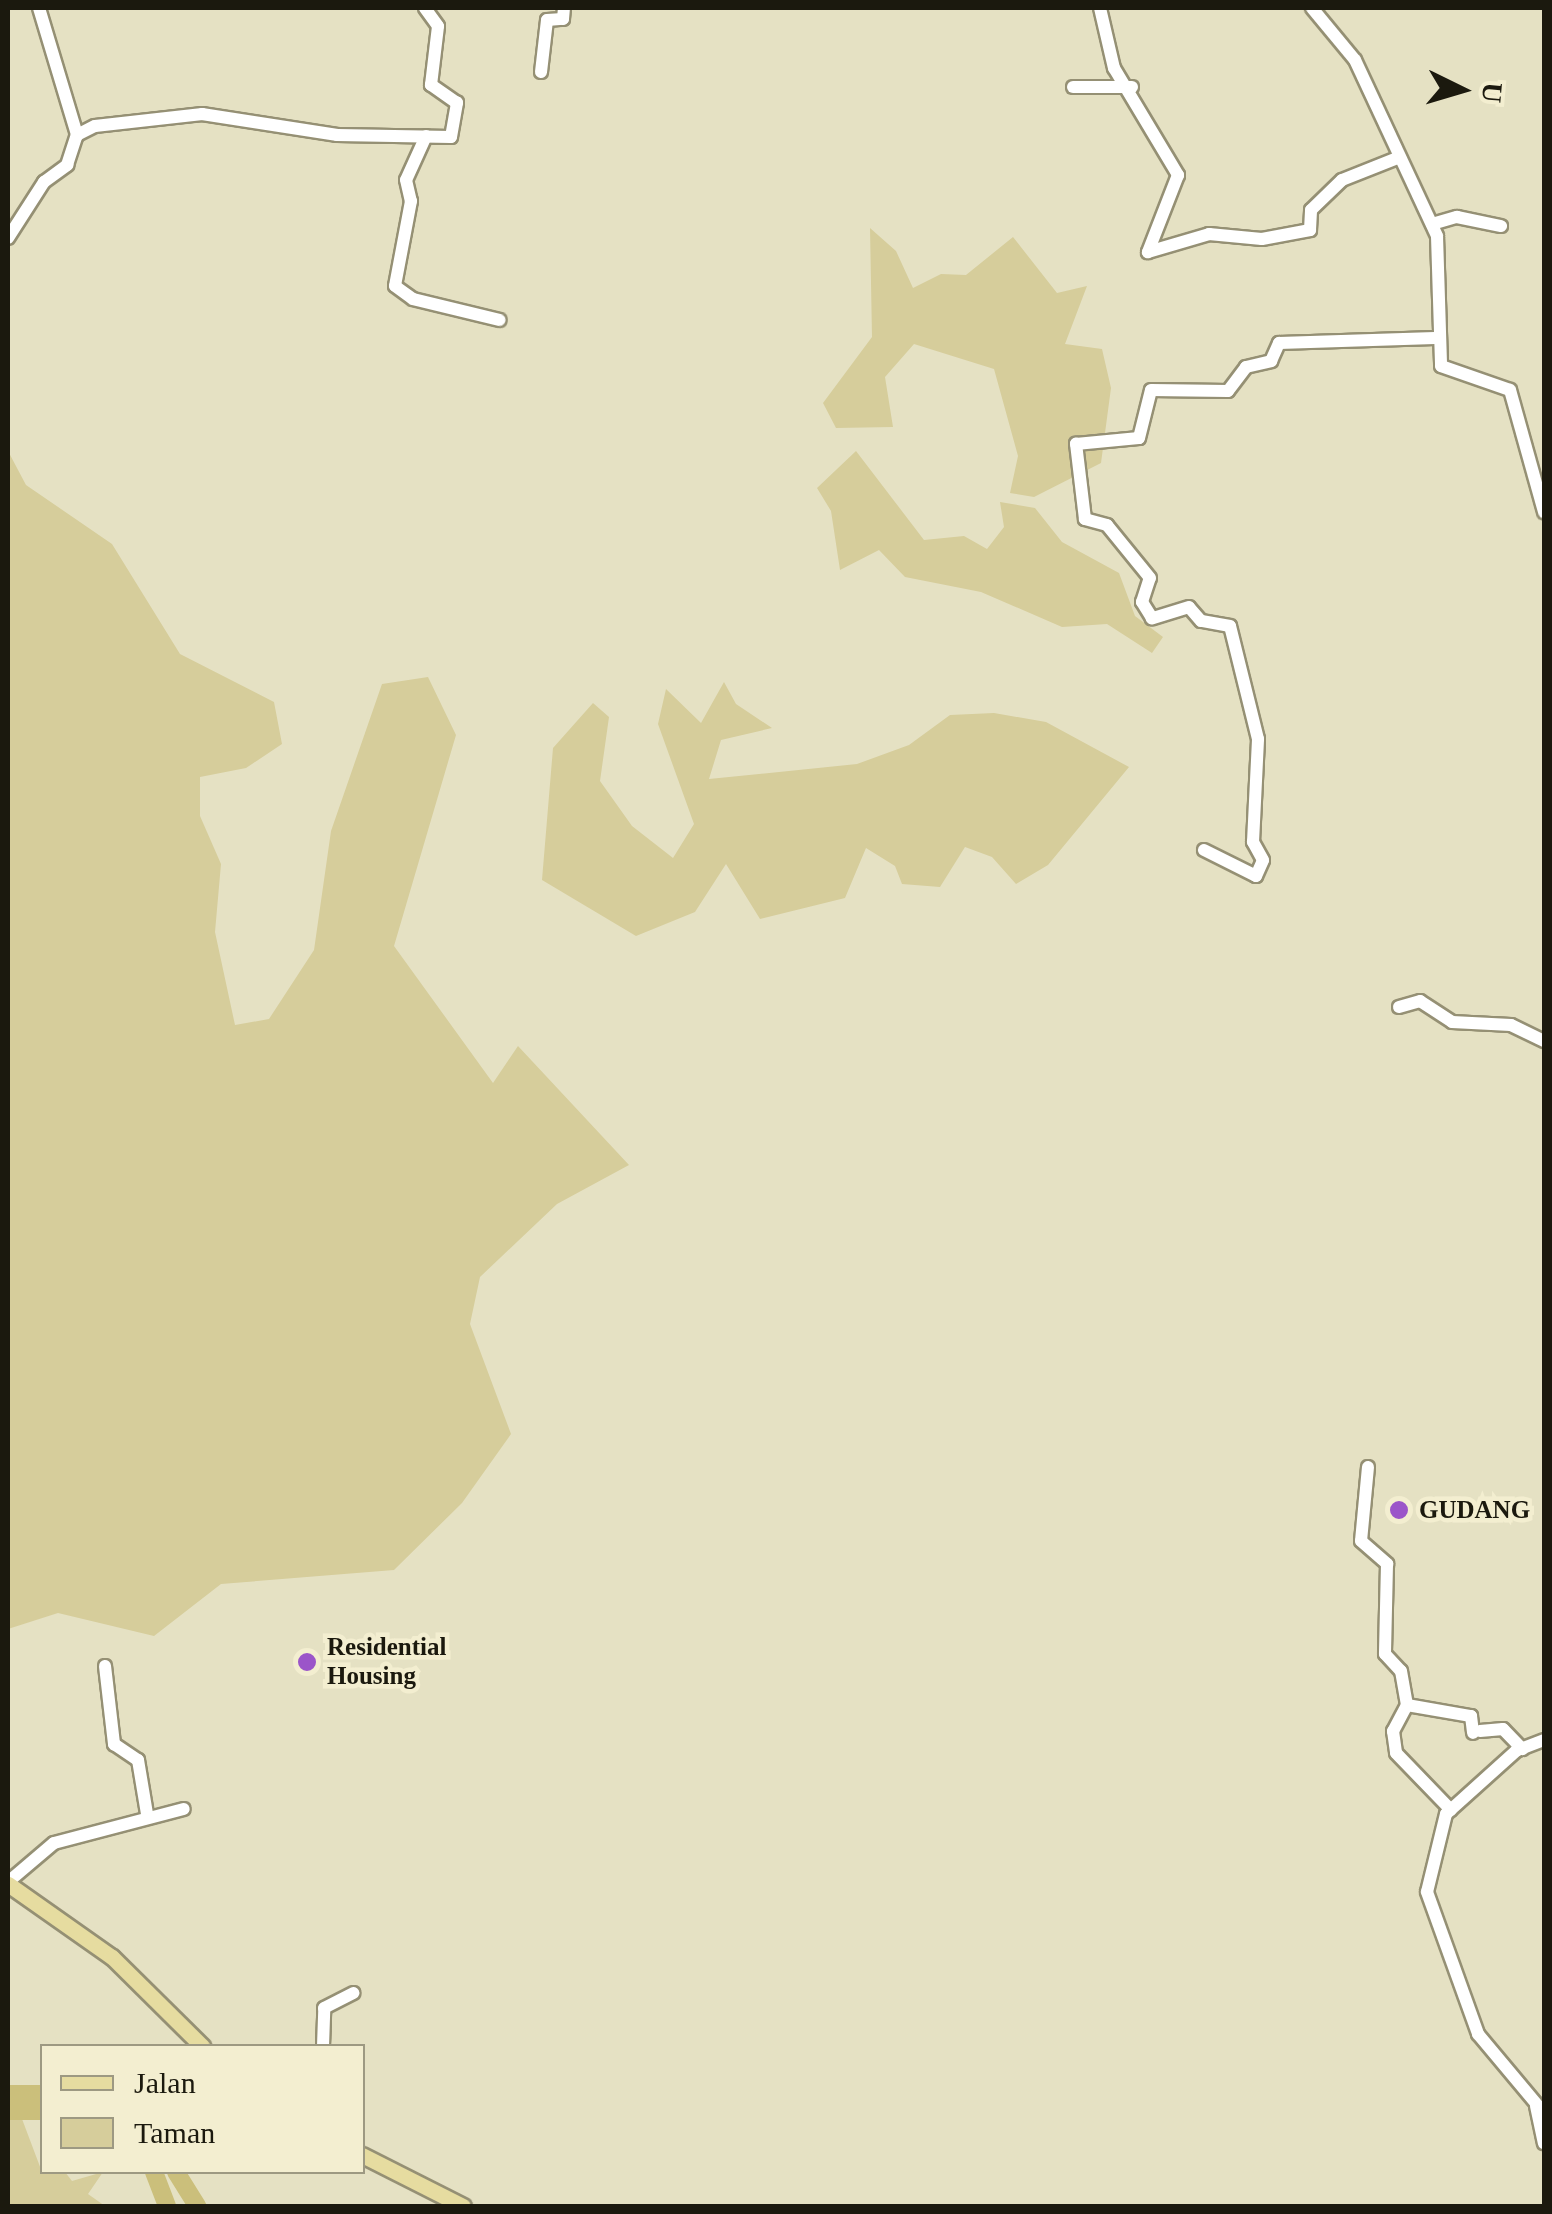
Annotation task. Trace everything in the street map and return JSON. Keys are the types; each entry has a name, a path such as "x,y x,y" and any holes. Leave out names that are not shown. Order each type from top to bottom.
{"main road":[{"path":"8,1884 112,1957 200,2044"},
{"path":"365,2157 463,2206"}],"street":[{"path":"8,238 67,165 77,135 39,8"},
{"path":"77,135 202,114 337,135 455,134 457,103 431,84 438,26 425,8"},
{"path":"540,72 547,20 563,19 564,8"},
{"path":"1100,8 1114,68 1132,87 1178,175 1148,252 1209,234 1262,239 1310,230 1311,210 1342,180 1400,157"},
{"path":"1312,8 1355,60 1432,224 1442,254 1434,338 1454,377 1510,390 1544,512"},
{"path":"1073,88 1132,87"},
{"path":"426,136 406,180 411,201 395,286 413,299 500,320"},
{"path":"1432,224 1457,217 1501,226"},
{"path":"1204,850 1256,876 1263,860 1253,842 1258,739 1230,626 1201,620 1190,607 1152,618 1142,602 1150,578 1107,526 1085,518 1076,444 1138,438 1151,390 1228,392 1246,367 1271,361 1279,343 1434,338"},
{"path":"1399,1007 1420,1001 1452,1022 1511,1025 1544,1041"},
{"path":"1368,1467 1361,1540 1387,1564 1385,1654 1401,1671 1407,1706 1393,1731 1396,1754 1451,1810"},
{"path":"106,1666 114,1744 138,1760 147,1814"},
{"path":"1407,1706 1471,1716 1476,1732 1503,1729 1522,1749"},
{"path":"1544,1740 1522,1749 1451,1810 1429,1860 1434,1928 1463,1972 1478,2034 1540,2108 1544,2143"},
{"path":"8,1884 54,1842 147,1814 184,1809"},
{"path":"323,2044 324,2008 352,1993"}],"green space":[{"path":"870,228 896,251 913,288 941,274 966,275 1013,237 1057,293 1087,286 1065,344 1102,349 1111,388 1101,463 1034,497 1010,493 1018,456 994,369 914,344 885,377 893,427 836,428 823,403 872,337"},
{"path":"8,451 26,485 112,544 180,654 274,702 282,744 246,768 200,777 200,816 221,864 215,932 235,1025 269,1019 314,950 331,831 382,684 428,677 456,735 394,946 493,1083 518,1046 629,1165 557,1204 480,1277 470,1324 511,1434 462,1503 394,1570 221,1584 154,1636 58,1613 8,1629"},
{"path":"856,451 924,540 964,536 987,549 1004,527 1000,502 1035,508 1062,542 1119,573 1135,616 1163,637 1152,653 1107,624 1062,627 981,592 905,577 879,550 840,570 831,511 817,488"},
{"path":"724,682 736,704 772,728 721,740 709,779 857,764 909,745 950,715 994,713 1046,722 1129,767 1048,865 1016,884 992,857 965,847 940,887 902,884 895,866 866,848 845,898 760,919 726,864 695,912 636,936 542,880 553,748 593,703 609,717 600,781 632,826 673,858 694,824 658,724 666,689 701,723"},
{"path":"16,2103 40,2174 67,2174 72,2181 102,2174 88,2194 105,2206 8,2206 8,2104"}],"waterway":[{"path":"8,2094 40,2094"},
{"path":"8,2111 40,2111"},
{"path":"155,2174 167,2206"},
{"path":"177,2174 197,2206"}],"place":[{"name":"GUDANG","path":"1399,1510"},
{"name":"Residential Housing","path":"307,1662"}]}
